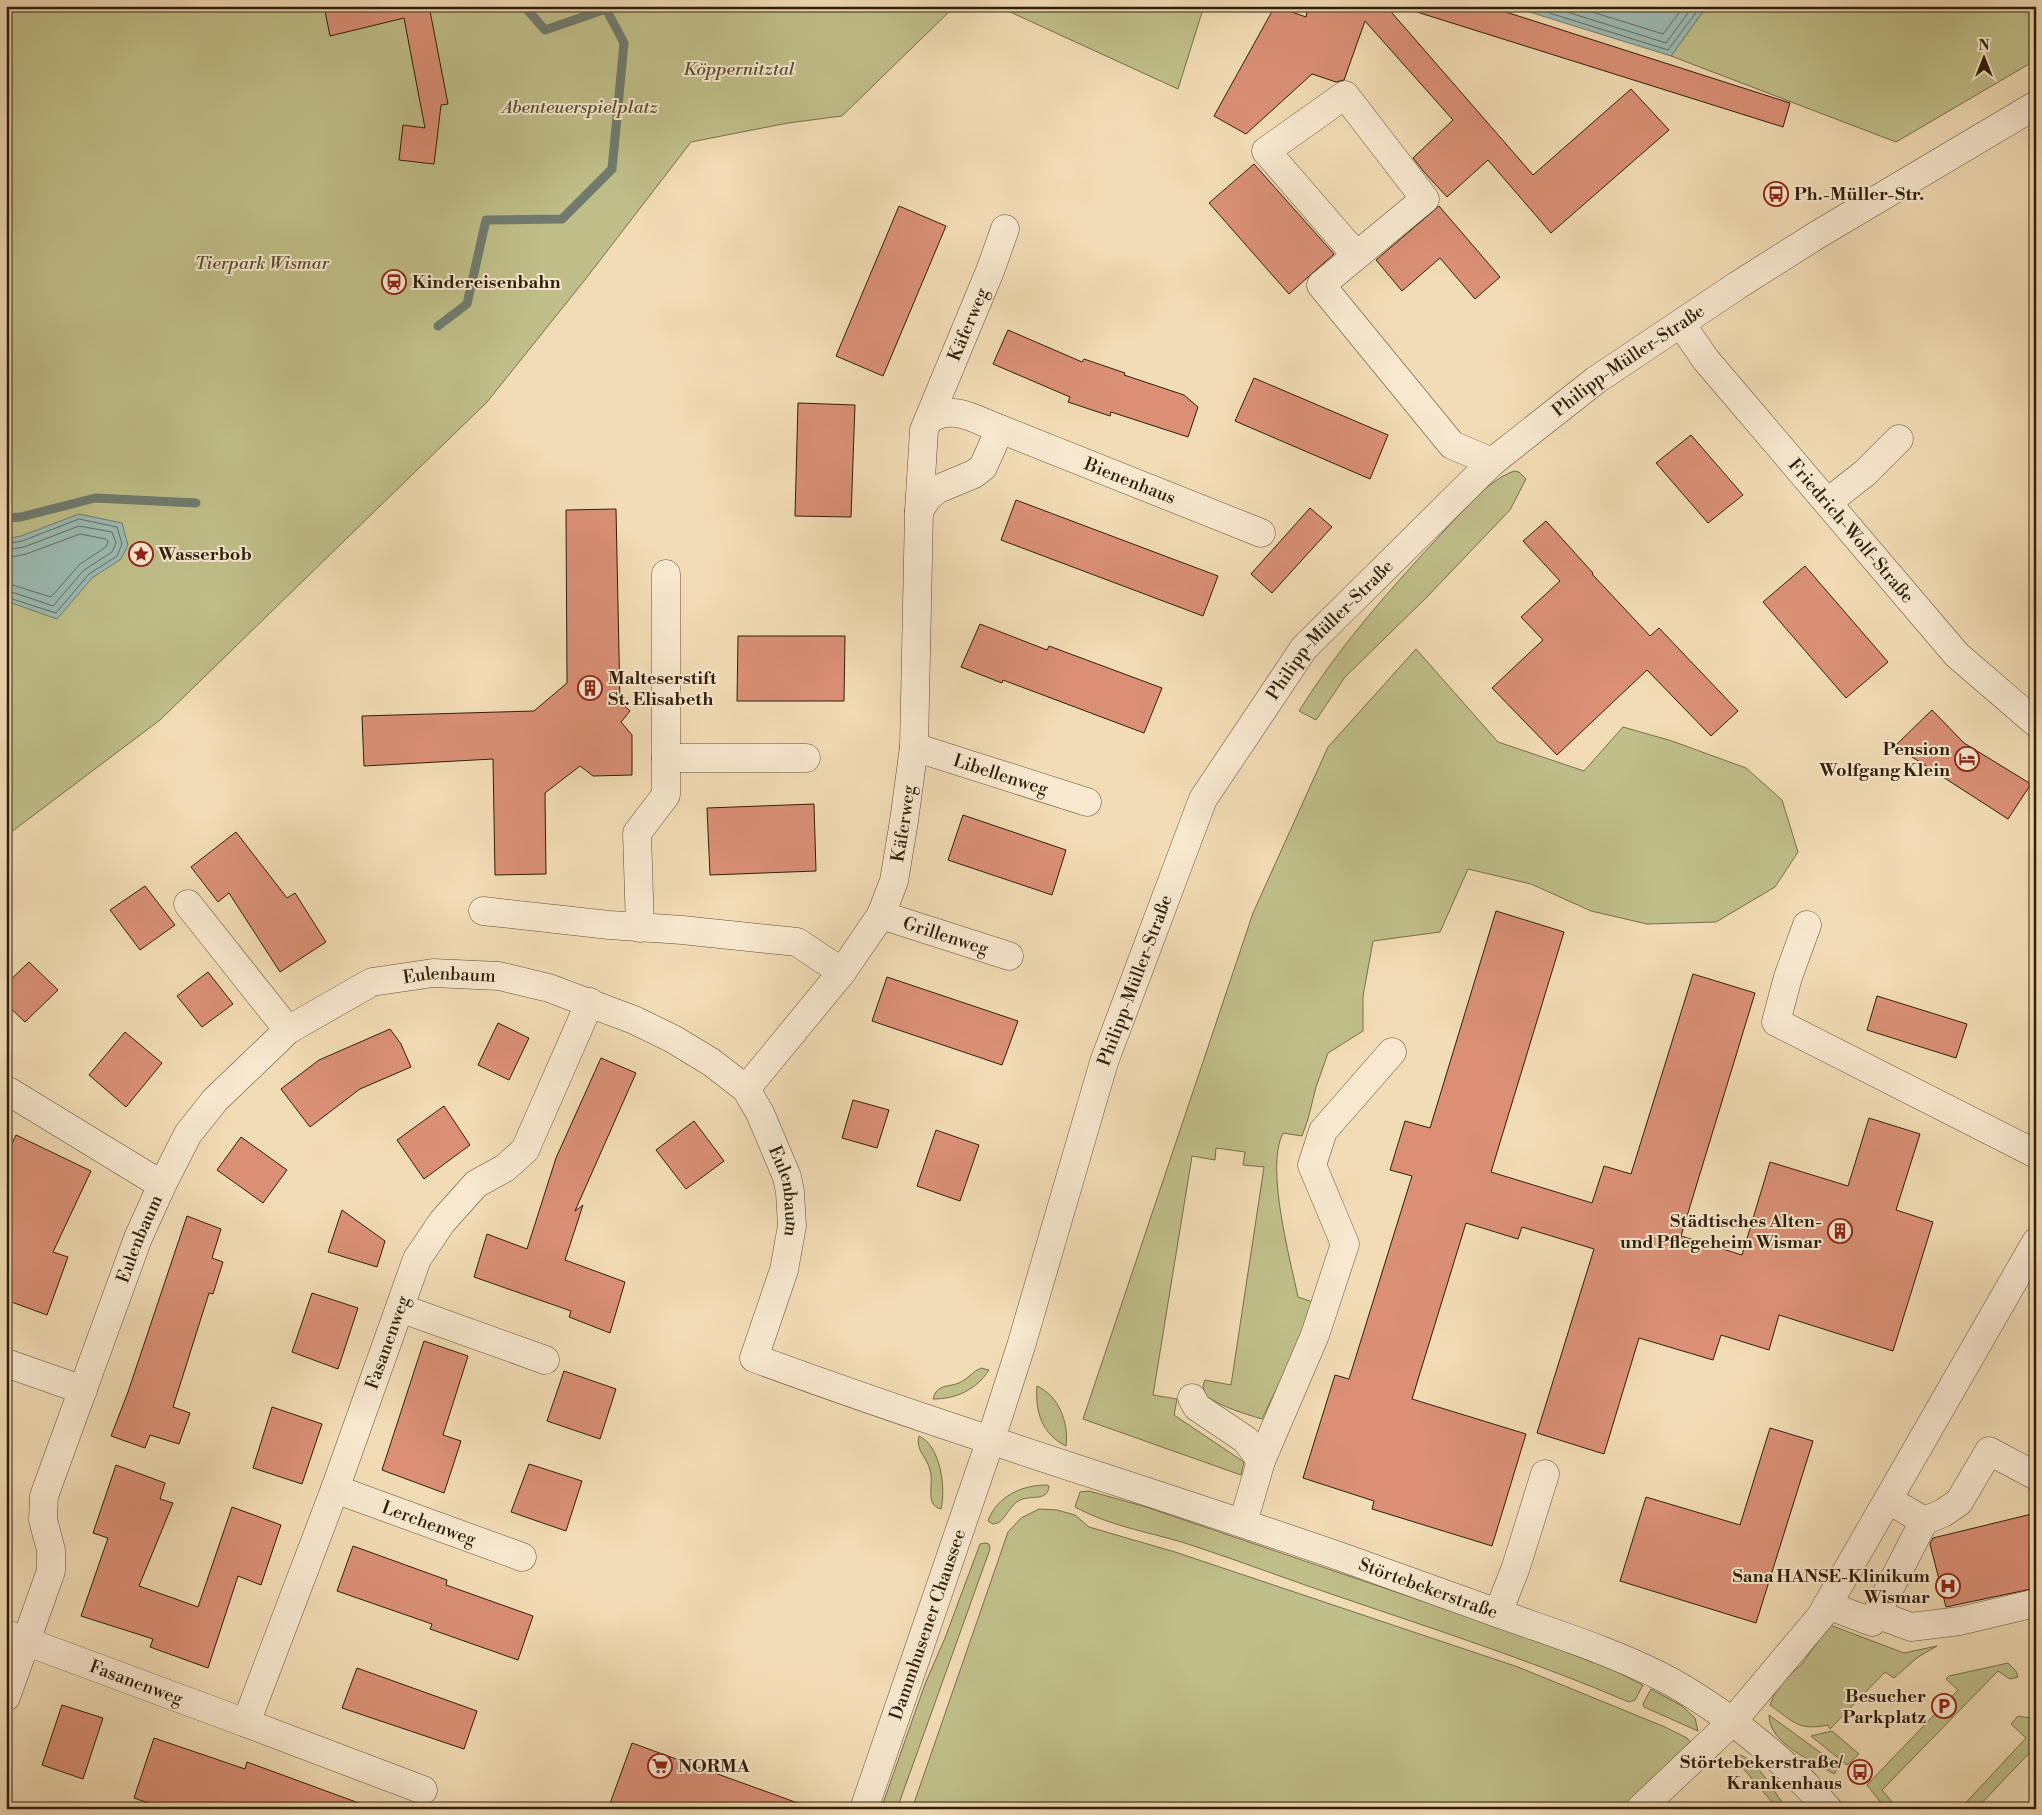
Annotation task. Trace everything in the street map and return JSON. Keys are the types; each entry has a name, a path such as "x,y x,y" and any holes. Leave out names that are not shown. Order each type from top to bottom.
{"street":[{"path":"1356,255 1266,151 1345,96 1425,199 1321,285 1452,445 1492,462"},
{"name":"Philipp-Müller-Straße","path":"991,1440 1021,1346 1104,1062 1203,799 1304,648 1492,462 1596,380 1738,285 1840,221 2036,105"},
{"name":"Käferweg","path":"746,1089 842,972 881,915 894,881 914,748 922,439 924,430 990,271 1004,229"},
{"name":"Friedrich-Wolf-Straße","path":"1681,324 1706,360 1957,655 2036,723"},
{"path":"919,510 928,497 938,489 974,474 983,466 1000,429 959,413 946,412 937,414 929,420"},
{"name":"Bienenhaus","path":"1000,429 1261,533"},
{"path":"1828,502 1865,473 1899,439"},
{"path":"640,928 637,833 666,794 666,574"},
{"name":"Libellenweg","path":"914,748 1087,802"},
{"path":"666,758 806,758"},
{"path":"188,904 288,1030"},
{"path":"483,912 797,942 842,972"},
{"name":"Grillenweg","path":"881,915 1009,956"},
{"path":"1807,925 1788,977 1776,1022 2036,1154"},
{"name":"Eulenbaum","path":"6,1697 16,1638 51,1571 51,1550 43,1520 44,1496 138,1238 188,1134 215,1100 288,1030 372,982 433,973 498,976 549,988 590,1002 673,1039 711,1062 746,1089 760,1113 788,1177 791,1218 789,1249 784,1270 754,1358 854,1395 991,1440"},
{"name":"Fasanenweg","path":"246,1723 335,1489 417,1259 442,1222 476,1184 505,1168 525,1150 590,1002"},
{"path":"1243,1523 1260,1461 1315,1335 1345,1244 1312,1165 1323,1131 1392,1052"},
{"path":"8,1091 162,1185"},
{"path":"1640,1809 1732,1722 1821,1616 2036,1242"},
{"path":"400,1308 545,1360"},
{"path":"6,1363 83,1390"},
{"path":"1192,1398 1196,1406 1246,1440 1260,1461"},
{"name":"Störtebekerstraße","path":"991,1440 1092,1475 1243,1523 1602,1650 1662,1677 1707,1704 1783,1764 1828,1809"},
{"name":"Dammhusener Chaussee","path":"864,1809 991,1440"},
{"path":"1827,1606 1872,1622 1924,1521 1943,1513 1958,1502 1989,1451 2036,1476"},
{"path":"1498,1613 1516,1567 1545,1474"},
{"name":"Lerchenweg","path":"335,1489 522,1557"},
{"path":"1889,1500 1924,1521"},
{"path":"1876,1614 1911,1627 1960,1621 2036,1603"},
{"name":"Fasanenweg","path":"16,1638 424,1790"}],"green space":[{"name":"Tierpark Wismar","path":"6,6 955,6 842,116 788,123 691,142 584,281 487,402 160,720 6,836"},
{"path":"997,6 1198,6 1203,9 1178,89"},
{"path":"1707,6 2036,6 2036,60 1896,142 1671,56"},
{"path":"1514,471 1519,472 1526,479 1510,510 1426,598 1345,677 1316,720 1299,711 1349,640 1406,573 1477,496 1495,481"},
{"path":"1416,649 1498,742 1584,771 1623,727 1672,741 1746,768 1782,800 1798,852 1775,887 1716,922 1647,924 1591,911 1531,884 1468,869 1440,932 1373,941 1363,996 1363,1031 1328,1053 1302,1136 1283,1133 1278,1148 1278,1190 1281,1213 1298,1297 1319,1304 1262,1419 1212,1400 1205,1396 1203,1386 1205,1380 1231,1385 1264,1167 1243,1165 1245,1152 1216,1148 1215,1160 1192,1156 1153,1395 1177,1399 1174,1415 1244,1462 1241,1475 1083,1419 1253,913 1328,747"},
{"path":"981,1368 989,1370 972,1388 950,1397 933,1399 940,1388 957,1384"},
{"path":"1037,1386 1051,1396 1061,1411 1066,1428 1066,1446 1051,1435 1042,1421 1037,1405"},
{"path":"919,1436 926,1441 937,1458 943,1491 941,1509 932,1502 931,1474 929,1465 920,1449"},
{"path":"1049,1486 1048,1491 1045,1494 1020,1500 1013,1505 998,1523 993,1524 988,1521 998,1505 1012,1494 1028,1487"},
{"path":"1089,1491 1146,1507 1531,1638 1615,1671 1643,1685 1635,1700 1629,1702 1558,1673 1449,1634 1182,1542 1104,1520 1075,1507 1080,1492"},
{"path":"1039,1509 1057,1510 1075,1515 1089,1527 1175,1552 1518,1667 1665,1727 1687,1738 1694,1746 1624,1809 912,1809 1008,1532 1021,1518"},
{"path":"980,1544 989,1544 990,1549 897,1809 881,1809 925,1684 945,1638"},
{"path":"1830,1625 1904,1653 1937,1646 1918,1657 1894,1678 1885,1672 1830,1729 1828,1725 1818,1727 1803,1726 1797,1724 1770,1705 1778,1685 1801,1665"},
{"path":"2008,1663 2016,1671 2018,1677 2010,1679 1998,1671 1882,1790 1898,1809 1886,1809 1867,1785 1958,1690 1946,1679 1949,1676"},
{"path":"1651,1689 1682,1706 1695,1718 1698,1731 1644,1707 1643,1704"},
{"path":"1769,1715 1839,1766 1834,1774 1784,1743 1776,1735"},
{"path":"2018,1716 2036,1719 2036,1746 1976,1809 1960,1809 2026,1738 2011,1724"},
{"path":"1832,1731 1859,1754 1847,1765 1811,1736"},
{"path":"1733,1753 1742,1755 1763,1774 1785,1806 1778,1809 1735,1759"}],"water":[{"path":"1510,6 1707,6 1671,56"},
{"path":"79,514 122,523 128,545 121,559 92,578 57,619 6,601 6,539 21,536"}],"building":[{"path":"324,6 429,6 448,104 441,105 434,164 399,160 403,125 425,128 404,18 330,36"},
{"path":"1275,6 1306,17 1308,6 1386,6 1533,175 1631,89 1669,130 1551,233 1488,160 1447,197 1424,172 1413,158 1453,120 1365,21 1344,80 1336,82 1312,74 1246,134 1214,116"},
{"path":"1418,6 1487,6 1790,103 1783,127 1417,12"},
{"path":"1254,164 1334,254 1289,294 1209,203"},
{"path":"899,206 946,226 883,376 836,356"},
{"path":"1439,206 1500,277 1475,299 1440,258 1402,291 1376,260"},
{"path":"1008,330 1082,362 1084,359 1125,373 1124,375 1184,395 1198,407 1188,437 1111,412 1110,416 1068,402 1070,397 993,364"},
{"path":"1254,378 1388,435 1370,479 1235,421"},
{"path":"798,403 855,405 851,517 795,516"},
{"path":"1691,435 1743,495 1708,523 1656,463"},
{"path":"1016,500 1218,576 1203,616 1001,540"},
{"path":"1310,508 1332,527 1272,593 1251,574"},
{"name":"Malteserstift St. Elisabeth","path":"616,509 620,702 630,711 621,722 632,735 632,775 593,776 580,766 545,793 546,874 495,875 493,759 364,766 362,716 534,711 567,683 566,510"},
{"path":"1546,521 1650,636 1659,628 1738,711 1711,736 1647,670 1557,755 1492,688 1543,640 1521,617 1560,581 1523,541"},
{"path":"1805,566 1888,662 1846,698 1763,602"},
{"path":"980,624 1047,650 1049,646 1162,688 1144,733 1003,680 1002,683 961,667"},
{"path":"738,636 845,636 844,701 737,701"},
{"path":"1932,710 1964,743 2031,784 2008,819 1895,746"},
{"path":"814,804 816,871 710,875 707,808"},
{"path":"963,815 1066,850 1052,895 948,860"},
{"path":"236,832 287,898 295,893 326,942 280,972 229,893 218,902 191,867"},
{"path":"145,886 175,925 140,950 110,910"},
{"name":"Städtisches Alten- und Pflegeheim Wismar","path":"1496,911 1564,932 1491,1172 1592,1203 1604,1166 1631,1174 1693,974 1755,993 1681,1236 1742,1255 1770,1162 1848,1186 1869,1118 1920,1134 1896,1210 1933,1222 1893,1351 1779,1315 1769,1350 1721,1335 1713,1360 1639,1338 1604,1454 1537,1433 1594,1249 1522,1227 1518,1239 1466,1223 1412,1399 1526,1434 1492,1546 1372,1509 1374,1501 1303,1478 1335,1375 1349,1379 1412,1176 1390,1170 1405,1121 1430,1128"},
{"path":"29,962 58,990 25,1022 6,1004 6,984"},
{"path":"208,972 233,1004 202,1027 177,996"},
{"path":"887,977 1018,1021 1002,1065 872,1021"},
{"path":"1877,996 1967,1024 1956,1058 1867,1030"},
{"path":"498,1023 529,1038 509,1080 478,1065"},
{"path":"390,1029 401,1044 411,1067 360,1089 310,1127 281,1089 319,1060"},
{"path":"125,1032 162,1063 126,1107 89,1075"},
{"path":"601,1058 636,1073 575,1211 583,1205 565,1260 625,1282 610,1333 569,1317 571,1311 474,1277 487,1234 527,1249 556,1158"},
{"path":"853,1100 889,1110 877,1148 842,1138"},
{"path":"444,1106 470,1145 424,1179 397,1140"},
{"path":"694,1121 724,1161 686,1189 656,1150"},
{"path":"936,1130 979,1145 960,1201 917,1186"},
{"path":"16,1135 91,1171 53,1252 68,1257 47,1315 6,1300 6,1156"},
{"path":"241,1137 287,1170 263,1203 217,1170"},
{"path":"342,1210 385,1241 377,1267 328,1252"},
{"path":"187,1216 221,1229 212,1258 223,1262 213,1294 209,1293 173,1407 190,1413 179,1444 150,1435 145,1448 111,1436 128,1392"},
{"path":"312,1293 358,1308 338,1369 292,1352"},
{"path":"424,1341 468,1356 443,1435 461,1441 444,1493 382,1470"},
{"path":"564,1371 616,1389 600,1439 547,1421"},
{"path":"272,1407 322,1424 302,1484 253,1468"},
{"path":"1770,1428 1813,1441 1756,1623 1620,1581 1646,1497 1740,1525"},
{"path":"529,1464 582,1481 566,1531 511,1512"},
{"path":"116,1465 165,1483 160,1499 173,1503 139,1586 198,1607 232,1507 281,1525 261,1585 238,1576 208,1668 150,1647 153,1639 81,1616 108,1538 93,1533"},
{"path":"2036,1513 2036,1588 1946,1607 1930,1544 1933,1538"},
{"path":"353,1546 447,1580 446,1585 533,1616 518,1660 430,1629 432,1624 337,1591"},
{"path":"357,1668 477,1711 464,1749 342,1708"},
{"path":"62,1705 103,1718 83,1779 42,1765"},
{"path":"154,1738 245,1769 247,1762 367,1806 366,1809 165,1809 134,1798"},
{"name":"NORMA","path":"632,1743 806,1806 806,1809 608,1809"}],"waterway":[{"path":"438,326 467,304 486,220 562,219 612,169 624,43 606,9 545,30 524,6"},
{"path":"6,518 21,517 95,498 196,503"}],"place":[{"name":"Ph.-Müller-Str.","path":"1776,194"},
{"name":"Kindereisenbahn","path":"394,282"},
{"name":"Wasserbob","path":"141,554"},
{"name":"Malteserstift St. Elisabeth","path":"590,688"},
{"name":"Pension Wolfgang Klein","path":"1967,759"},
{"name":"Städtisches Alten- und Pflegeheim Wismar","path":"1840,1231"},
{"name":"Sana HANSE-Klinikum Wismar","path":"1948,1586"},
{"name":"Besucher Parkplatz","path":"1944,1706"},
{"name":"NORMA","path":"660,1766"},
{"name":"Störtebekerstraße/ Krankenhaus","path":"1860,1772"}],"park label":[{"name":"Köppernitztal","path":"739,69"},
{"name":"Abenteuerspielplatz","path":"580,107"}]}
